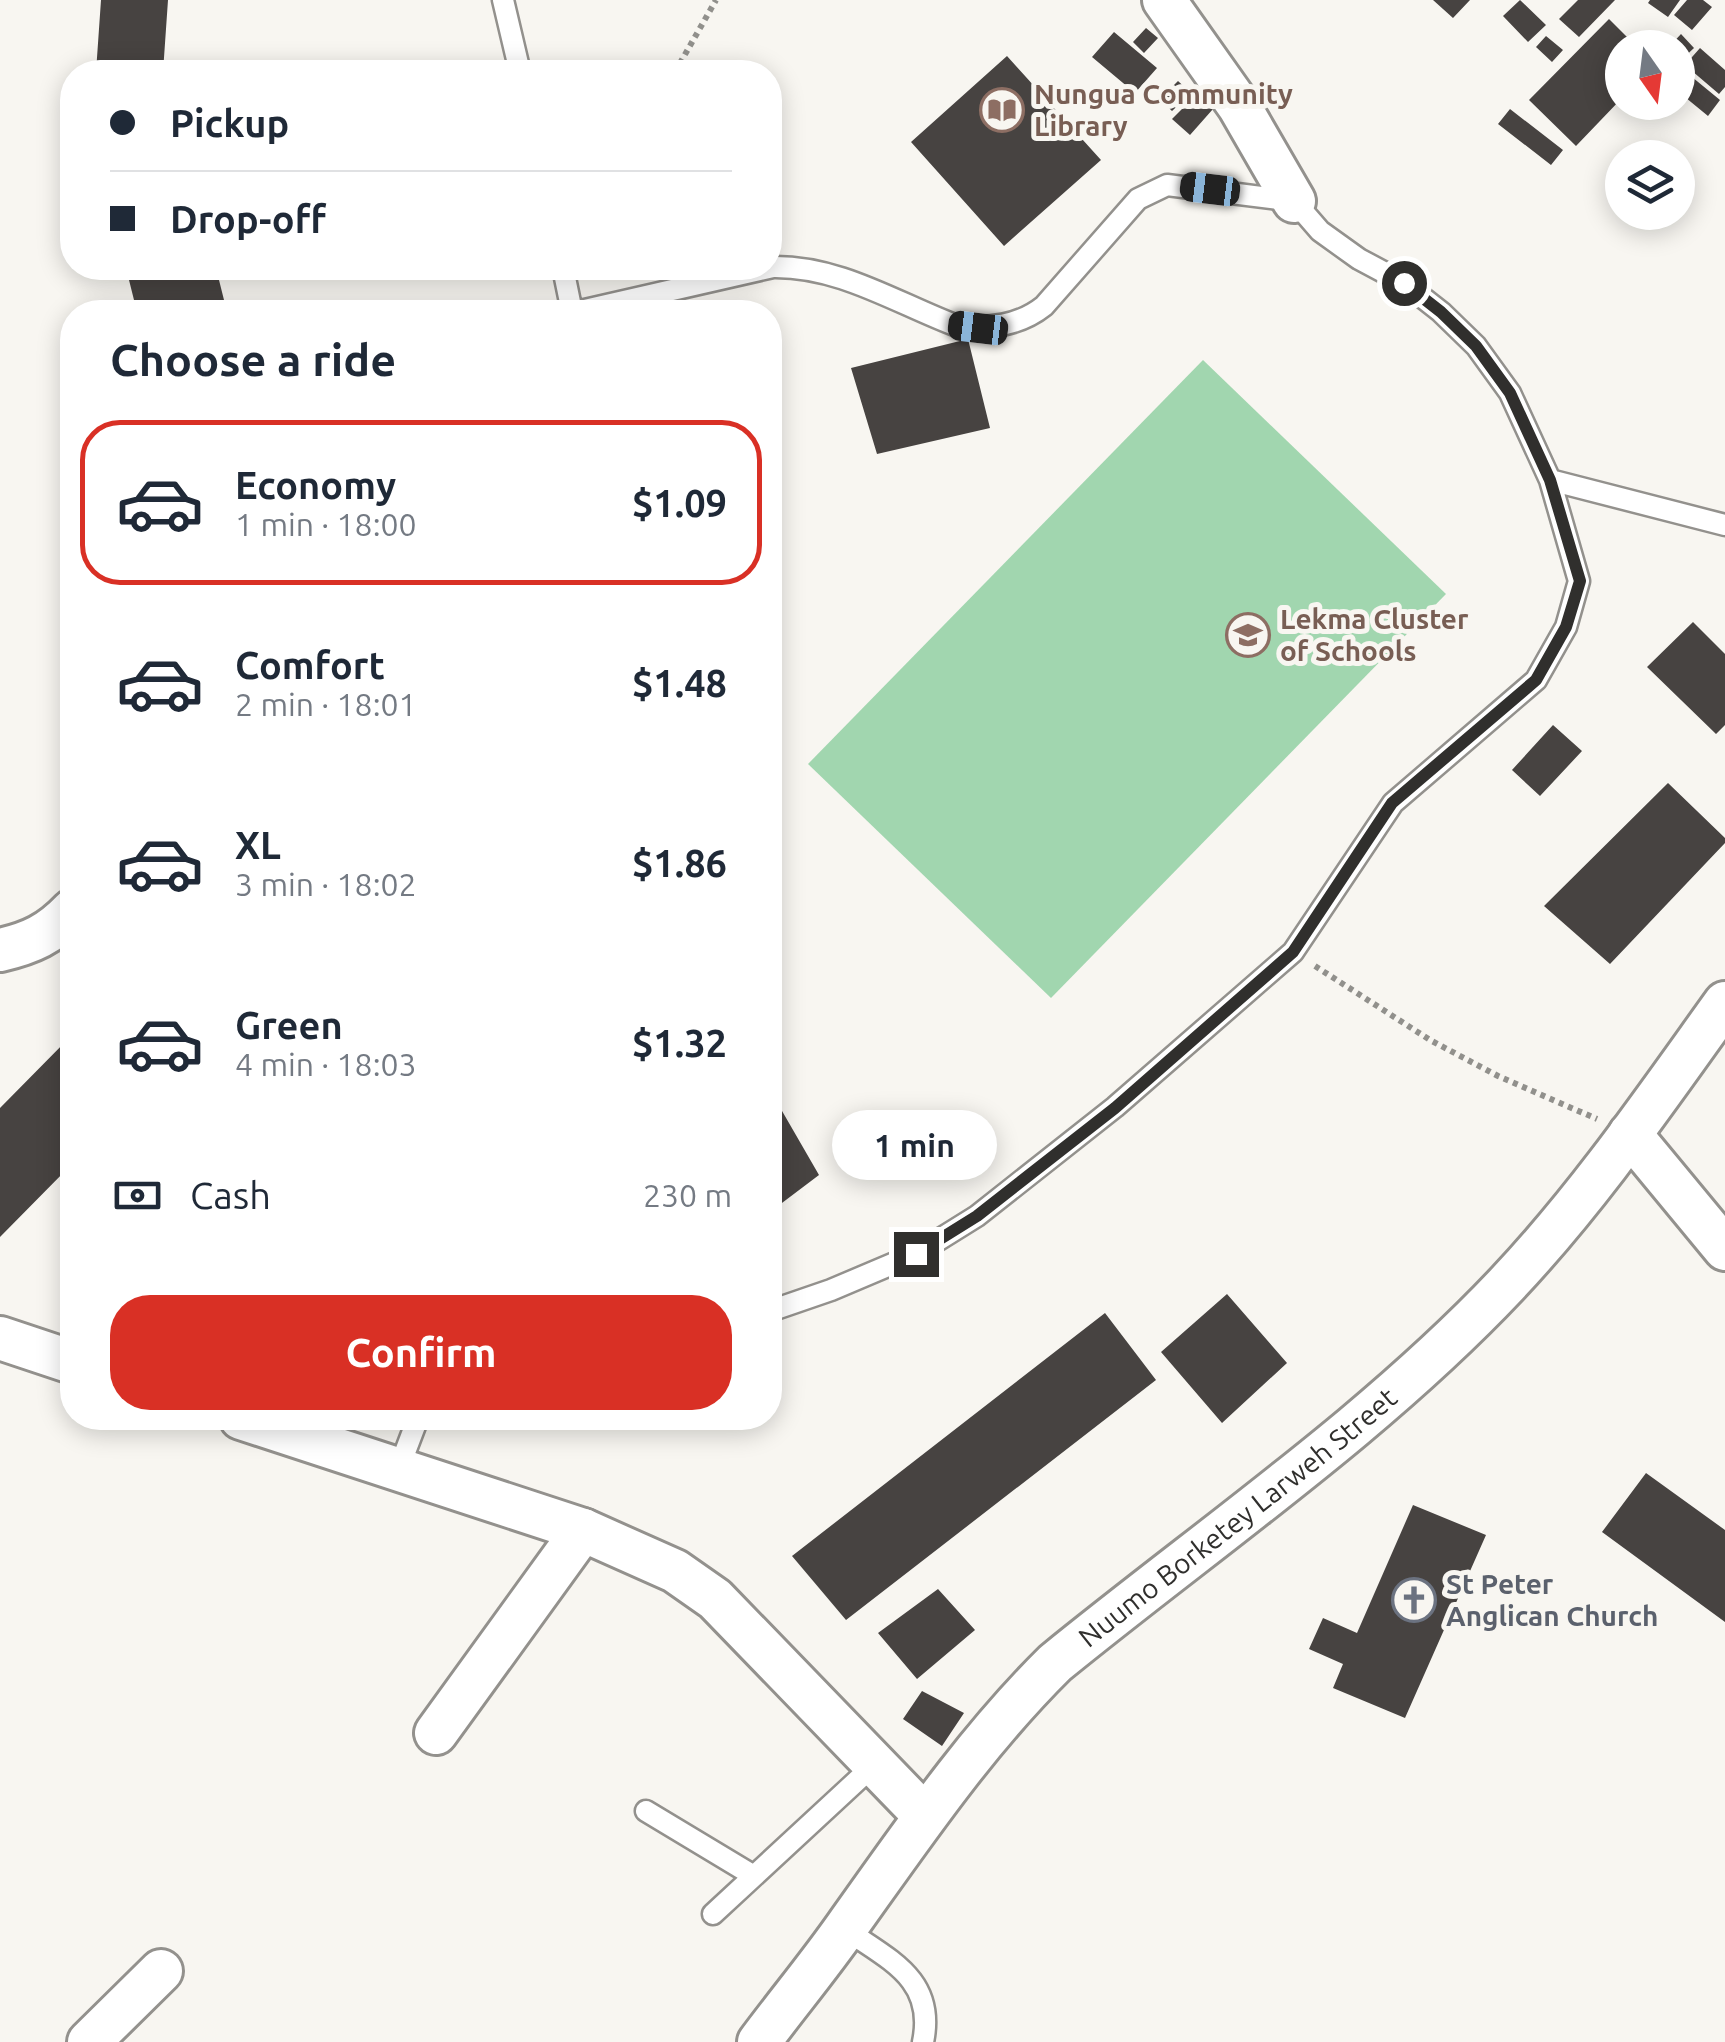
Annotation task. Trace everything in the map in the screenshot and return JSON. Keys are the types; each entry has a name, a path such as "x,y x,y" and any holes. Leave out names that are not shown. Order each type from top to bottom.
{"street":[{"path":"1164,0 1239,106 1294,201"},
{"path":"0,950 36,942 60,924"},
{"name":"Nuumo Borketey Larweh Street","path":"759,2042 924,1816 1017,1700 1055,1663 1428,1362 1572,1212 1725,1002"},
{"path":"1630,1134 1725,1249"},
{"path":"0,1338 60,1358"},
{"path":"279,1430 583,1530 675,1571 715,1599 924,1816"},
{"path":"436,1733 583,1530"},
{"path":"89,2042 161,1971"}],"lane":[{"path":"504,0 517,60"},
{"path":"782,267 800,266 834,274 957,326 1010,324 1032,316 1044,306 1138,199 1167,186 1294,201 1320,231 1359,260 1404,283 1476,346 1510,393 1550,480 1580,581 1566,627 1536,680 1392,803 1293,952 1115,1108 977,1216 916,1254 782,1307"},
{"path":"627,300 715,280"},
{"path":"1550,480 1725,525"},
{"path":"399,1468 413,1430"},
{"path":"713,1914 875,1764"},
{"path":"646,1811 754,1876"},
{"path":"845,1929 912,1977 926,2010 923,2042"}],"path":[{"path":"682,60 716,0"},
{"path":"1293,952 1430,1040 1498,1076 1630,1134"}],"green space":[{"path":"1203,360 1446,594 1051,998 808,764"}],"building":[{"path":"101,0 168,0 164,60 97,60"},
{"path":"1433,0 1470,0 1453,18"},
{"path":"1520,0 1546,25 1528,42 1503,16"},
{"path":"1578,0 1615,0 1579,37 1559,19"},
{"path":"1680,0 1668,17 1648,3"},
{"path":"1687,0 1703,0 1712,7 1692,30 1674,15"},
{"path":"1609,19 1620,30 1605,30 1605,116 1576,146 1529,100"},
{"path":"1146,28 1158,38 1144,53 1133,42"},
{"path":"1114,32 1157,68 1135,93 1092,57"},
{"path":"1546,36 1563,50 1552,62 1536,47"},
{"path":"1700,48 1725,70 1725,87 1719,94 1695,74 1695,54"},
{"path":"1007,56 1101,160 1004,246 911,142"},
{"path":"1695,79 1720,100 1708,116 1695,105"},
{"path":"1178,81 1191,93 1172,111 1160,99"},
{"path":"1197,94 1213,109 1190,135 1172,119"},
{"path":"1510,109 1563,150 1551,165 1498,124"},
{"path":"129,280 219,280 224,300 134,300"},
{"path":"968,339 990,428 877,454 851,368"},
{"path":"1693,622 1725,654 1725,725 1716,734 1647,667"},
{"path":"1553,725 1582,751 1540,796 1512,770"},
{"path":"1668,783 1725,838 1725,843 1610,964 1544,906"},
{"path":"60,1047 60,1176 0,1237 0,1108"},
{"path":"782,1111 819,1175 782,1203"},
{"path":"1227,1294 1287,1363 1222,1423 1161,1352"},
{"path":"1105,1313 1156,1380 846,1620 792,1556"},
{"path":"1646,1473 1725,1530 1725,1622 1602,1532"},
{"path":"1413,1505 1486,1535 1405,1718 1333,1688 1343,1664 1309,1649 1323,1618 1357,1633"},
{"path":"938,1589 975,1630 917,1679 878,1633"},
{"path":"922,1691 964,1713 942,1746 903,1719"}],"place":[{"name":"Nungua Community Library","path":"1002,110"},
{"name":"Lekma Cluster of Schools","path":"1248,635"},
{"name":"St Peter Anglican Church","path":"1414,1600"}],"route":[{"path":"916,1254 977,1216 1115,1108 1293,952 1392,803 1536,680 1566,627 1580,581 1550,480 1510,393 1476,346 1404,283"}]}
